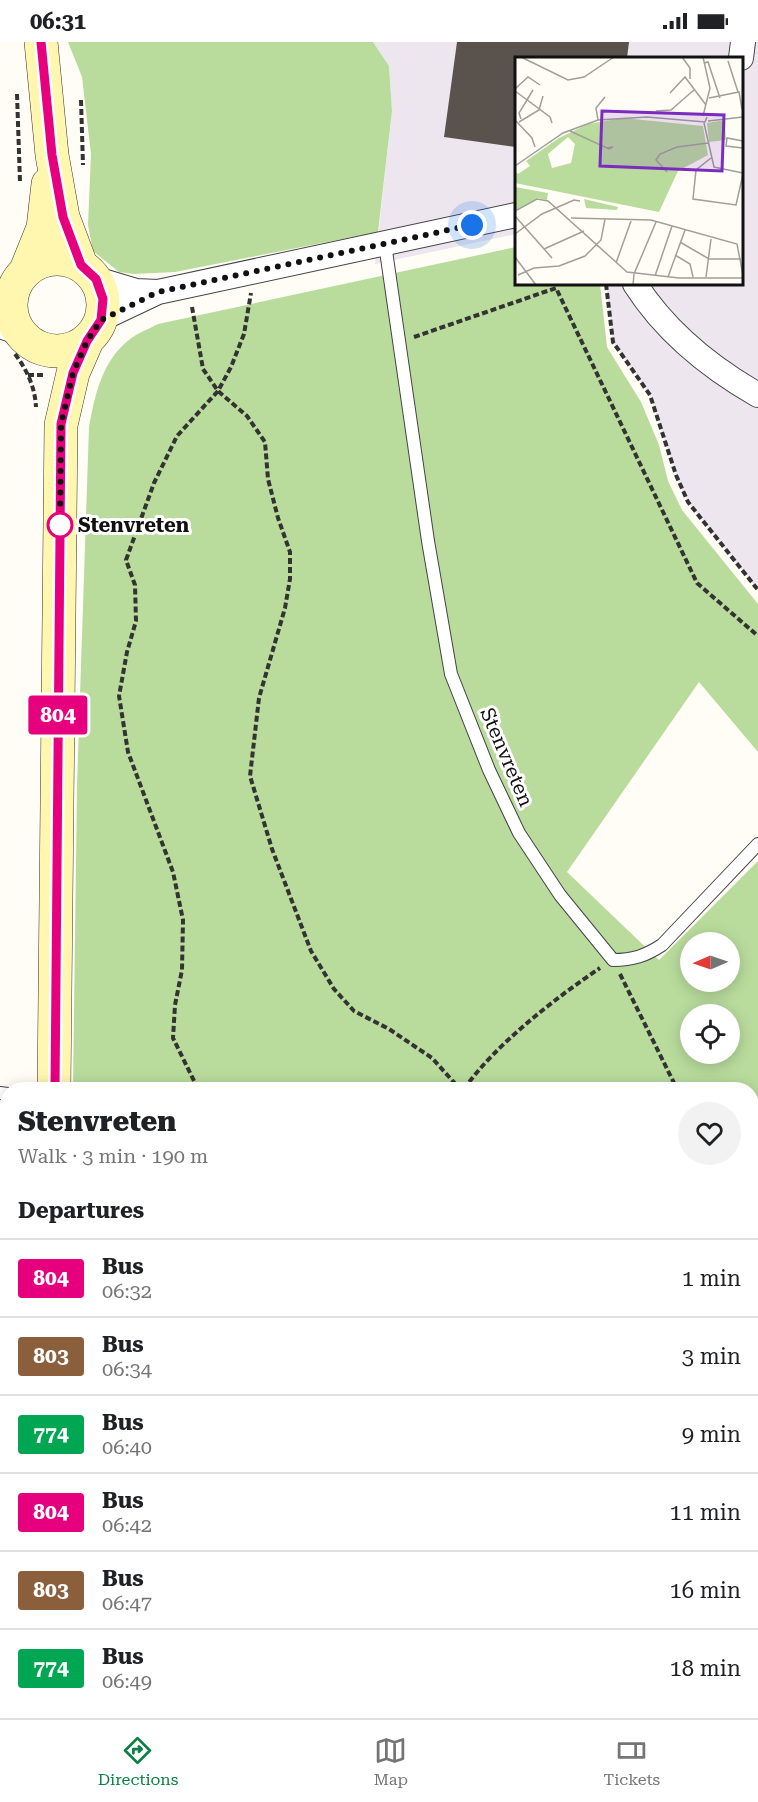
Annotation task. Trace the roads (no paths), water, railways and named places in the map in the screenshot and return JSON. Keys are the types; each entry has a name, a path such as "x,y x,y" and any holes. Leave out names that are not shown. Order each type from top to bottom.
{"main road":[{"path":"33,354 70,350 94,330 103,299 63,217 52,155 41,42"},
{"path":"52,155 43,228 13,284 10,308 33,354 61,424 54,1082"},
{"path":"13,284 38,262 53,258 68,259 89,272"},
{"path":"33,354 94,330"}],"street":[{"path":"741,57 743,42"},
{"path":"89,272 136,291 158,292 515,216"},
{"path":"636,285 671,330 728,378 758,395"},
{"path":"94,330 158,292"}],"lane":[{"name":"Stenvreten","path":"385,244 451,674 489,770 519,833 560,895 613,960 630,960 646,955 662,945 758,844"}],"place":[{"name":"Stenvreten","path":"60,525"}]}
